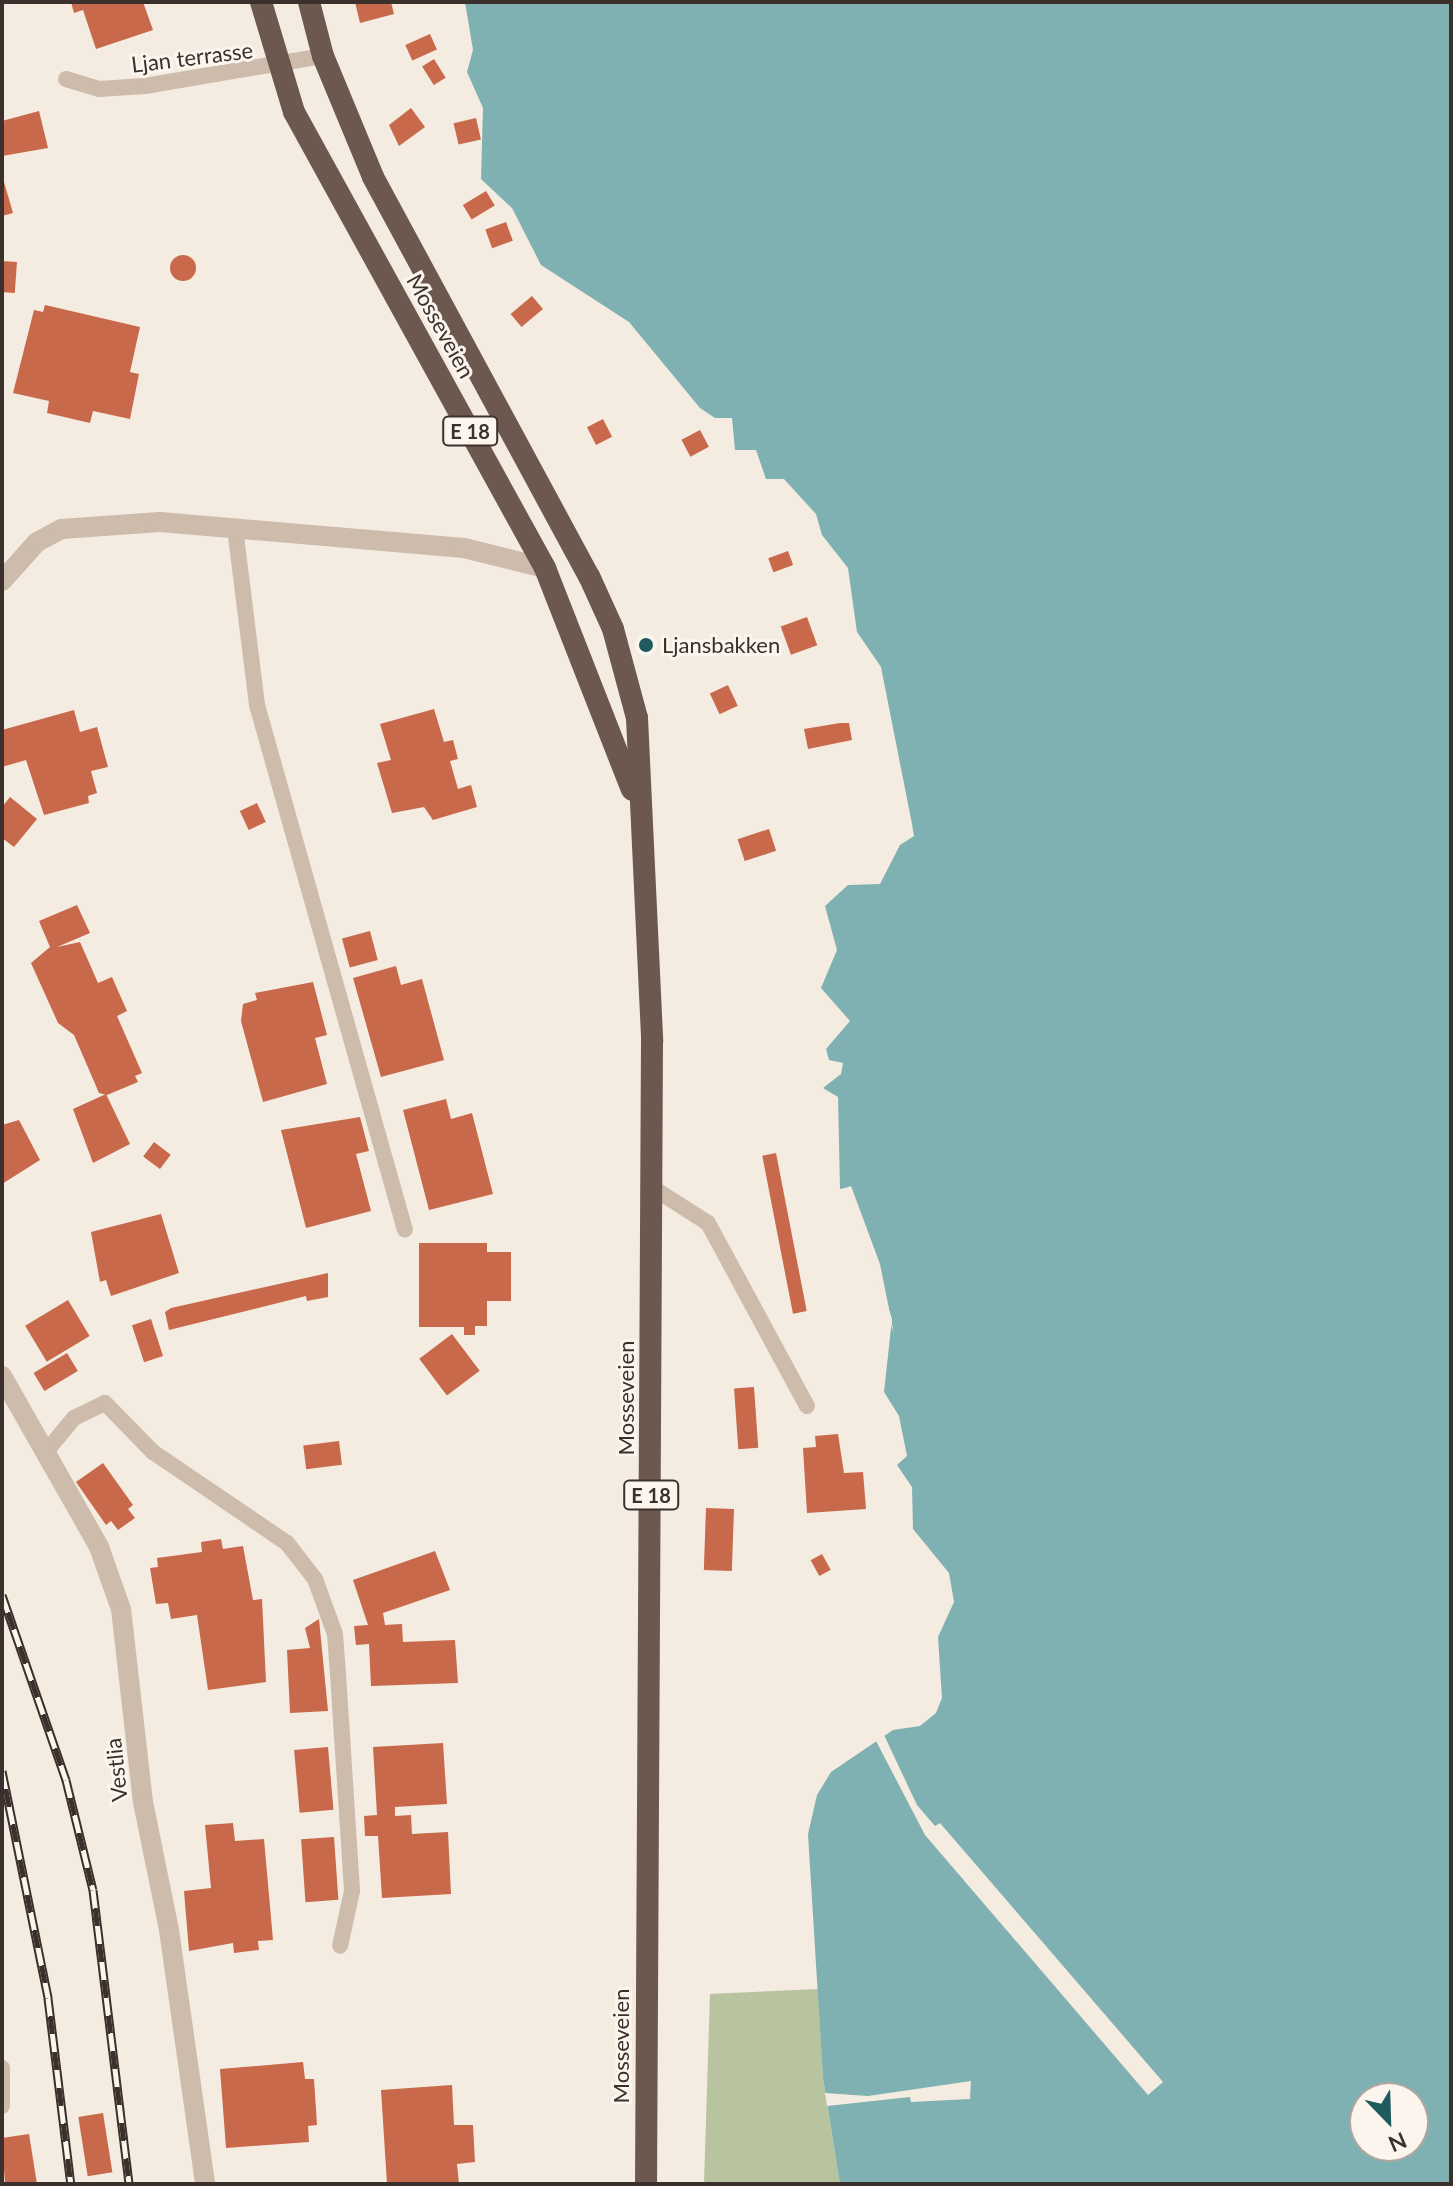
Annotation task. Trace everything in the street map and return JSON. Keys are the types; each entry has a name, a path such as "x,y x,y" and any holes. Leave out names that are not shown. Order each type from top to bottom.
{"highway":[{"name":"Mosseveien","path":"261,2 277,68 323,167 545,568 638,806"},
{"name":"Mosseveien","path":"309,2 323,56 373,177 562,519 613,629 637,718 638,806 652,962 646,2184"}],"street":[{"path":"2,581 37,542 61,529 160,522 464,548 545,568"},
{"name":"Vestlia","path":"2,1376 99,1547 121,1609 143,1802 169,1930 205,2184"}],"lane":[{"name":"Ljan terrasse","path":"66,79 99,89 277,68 323,56"},
{"path":"235,528 257,705 405,1230"},
{"path":"653,1188 708,1223 807,1406"},
{"path":"45,1453 74,1418 105,1403 153,1452 287,1543 315,1579 335,1634 338,1674 352,1891 340,1946"},
{"path":"2,2068 2,2106"}],"green space":[{"path":"818,1989 823,2078 840,2184 704,2184 710,1994"}],"water":[{"path":"465,2 1451,2 1451,2184 840,2184 823,2078 808,1834 817,1795 831,1772 893,1730 920,1726 936,1713 942,1698 938,1637 954,1602 949,1573 913,1529 912,1487 897,1465 907,1456 899,1416 884,1392 892,1319 851,1187 840,1189 838,1097 823,1088 841,1074 843,1063 829,1060 826,1049 850,1021 821,988 837,950 825,906 848,885 880,884 900,845 914,836 912,824 881,667 857,632 848,568 822,535 816,514 784,479 766,479 756,450 735,450 732,418 715,418 700,408 629,322 541,265 512,208 481,179 483,108 467,72 473,50"}],"pier":[{"path":"851,1186 880,1264 894,1334 848,1191 837,1191"},
{"path":"884,1735 917,1805 935,1826 940,1823 1163,2082 1148,2095 925,1835 876,1741"},
{"path":"971,2081 970,2099 911,2102 910,2097 827,2106 825,2093 868,2096"}],"building":[{"path":"71,2 143,2 153,30 96,49 83,10 74,13"},
{"path":"355,2 391,2 394,14 360,23"},
{"path":"430,34 437,50 412,61 405,45"},
{"path":"434,59 446,78 434,85 422,66"},
{"path":"411,108 425,127 399,146 389,125"},
{"path":"39,111 48,148 2,156 2,121"},
{"path":"476,118 481,139 459,145 454,123"},
{"path":"2,175 13,213 2,216"},
{"path":"486,191 495,206 472,219 463,205"},
{"path":"506,222 513,241 492,248 485,230"},
{"path":"183,255 192,259 196,268 192,277 183,281 174,277 170,268 174,259"},
{"path":"2,261 17,262 15,293 2,292"},
{"path":"532,296 543,309 521,327 511,314"},
{"path":"45,305 140,327 130,372 139,374 130,419 93,411 90,423 47,413 49,401 13,393 34,310 43,312"},
{"path":"603,419 612,437 596,445 587,427"},
{"path":"700,430 709,447 690,457 681,440"},
{"path":"788,551 793,565 773,572 768,558"},
{"path":"807,617 817,645 791,655 781,627"},
{"path":"728,685 738,706 720,714 710,693"},
{"path":"434,709 444,742 453,740 458,759 450,761 458,789 471,785 477,807 433,820 424,807 392,813 377,763 391,760 380,724"},
{"path":"74,710 80,732 97,727 108,767 91,771 97,793 88,796 89,803 44,815 26,760 2,767 2,730"},
{"path":"849,723 852,740 808,749 804,729"},
{"path":"10,797 37,819 14,847 2,838 2,807"},
{"path":"257,803 266,822 249,830 240,811"},
{"path":"769,829 776,851 745,861 738,839"},
{"path":"77,905 90,933 57,947 80,942 98,983 112,977 127,1011 117,1016 142,1073 135,1076 138,1082 107,1095 99,1093 74,1035 58,1023 31,963 50,947 39,921"},
{"path":"370,931 378,960 350,967 342,939"},
{"path":"396,966 401,985 422,979 444,1060 381,1077 353,978"},
{"path":"313,982 327,1035 315,1038 327,1084 263,1102 241,1021 243,1004 257,1000 255,993"},
{"path":"106,1094 130,1144 93,1163 73,1109"},
{"path":"446,1099 451,1119 472,1113 493,1194 429,1210 403,1110"},
{"path":"360,1117 369,1151 356,1154 371,1211 306,1228 281,1130"},
{"path":"19,1120 40,1160 2,1184 2,1125"},
{"path":"154,1142 171,1155 160,1169 143,1156"},
{"path":"776,1153 807,1311 793,1314 762,1156"},
{"path":"161,1214 179,1273 111,1296 106,1280 100,1282 91,1232"},
{"path":"419,1243 487,1243 487,1252 511,1252 511,1301 487,1301 487,1326 475,1326 475,1335 464,1335 464,1327 419,1327"},
{"path":"328,1273 328,1297 307,1301 306,1296 169,1330 165,1312 171,1308"},
{"path":"68,1300 90,1336 47,1362 25,1326"},
{"path":"151,1319 163,1356 144,1362 132,1325"},
{"path":"452,1334 480,1371 447,1395 419,1359"},
{"path":"67,1353 78,1371 44,1391 34,1373"},
{"path":"754,1387 758,1448 738,1449 734,1388"},
{"path":"838,1434 844,1473 863,1472 866,1509 807,1513 803,1448 816,1447 815,1436"},
{"path":"339,1441 342,1465 306,1469 303,1445"},
{"path":"103,1463 133,1505 128,1509 135,1518 118,1530 111,1521 106,1525 76,1482"},
{"path":"706,1508 734,1509 732,1571 704,1570"},
{"path":"221,1539 223,1549 243,1546 253,1600 262,1599 266,1682 208,1690 197,1615 171,1619 168,1603 156,1604 150,1568 158,1567 157,1558 202,1552 201,1542"},
{"path":"435,1551 450,1590 383,1613 385,1625 402,1624 403,1642 455,1640 458,1683 371,1686 369,1644 356,1645 354,1626 368,1625 353,1580"},
{"path":"822,1554 831,1570 819,1576 811,1560"},
{"path":"319,1619 328,1711 290,1713 287,1650 310,1648 305,1628"},
{"path":"443,1743 447,1804 395,1807 395,1816 411,1815 412,1834 448,1832 451,1894 382,1898 378,1836 365,1836 364,1816 377,1815 373,1747"},
{"path":"328,1747 333,1810 300,1813 294,1750"},
{"path":"233,1823 235,1841 264,1839 273,1940 258,1941 259,1950 234,1953 233,1943 189,1951 184,1891 211,1888 205,1825"},
{"path":"334,1837 338,1900 305,1902 301,1839"},
{"path":"303,2062 305,2079 314,2079 317,2125 308,2126 309,2142 226,2148 220,2069"},
{"path":"452,2085 454,2125 473,2125 475,2162 457,2164 459,2184 387,2184 381,2090"},
{"path":"103,2113 112,2172 88,2176 78,2117"},
{"path":"29,2134 37,2184 5,2184 2,2138"}],"railway":[{"path":"2,1595 66,1780 93,1890 129,2184"},
{"path":"2,1771 48,1998 71,2184"}],"place":[{"name":"Ljansbakken","path":"646,645"}]}
